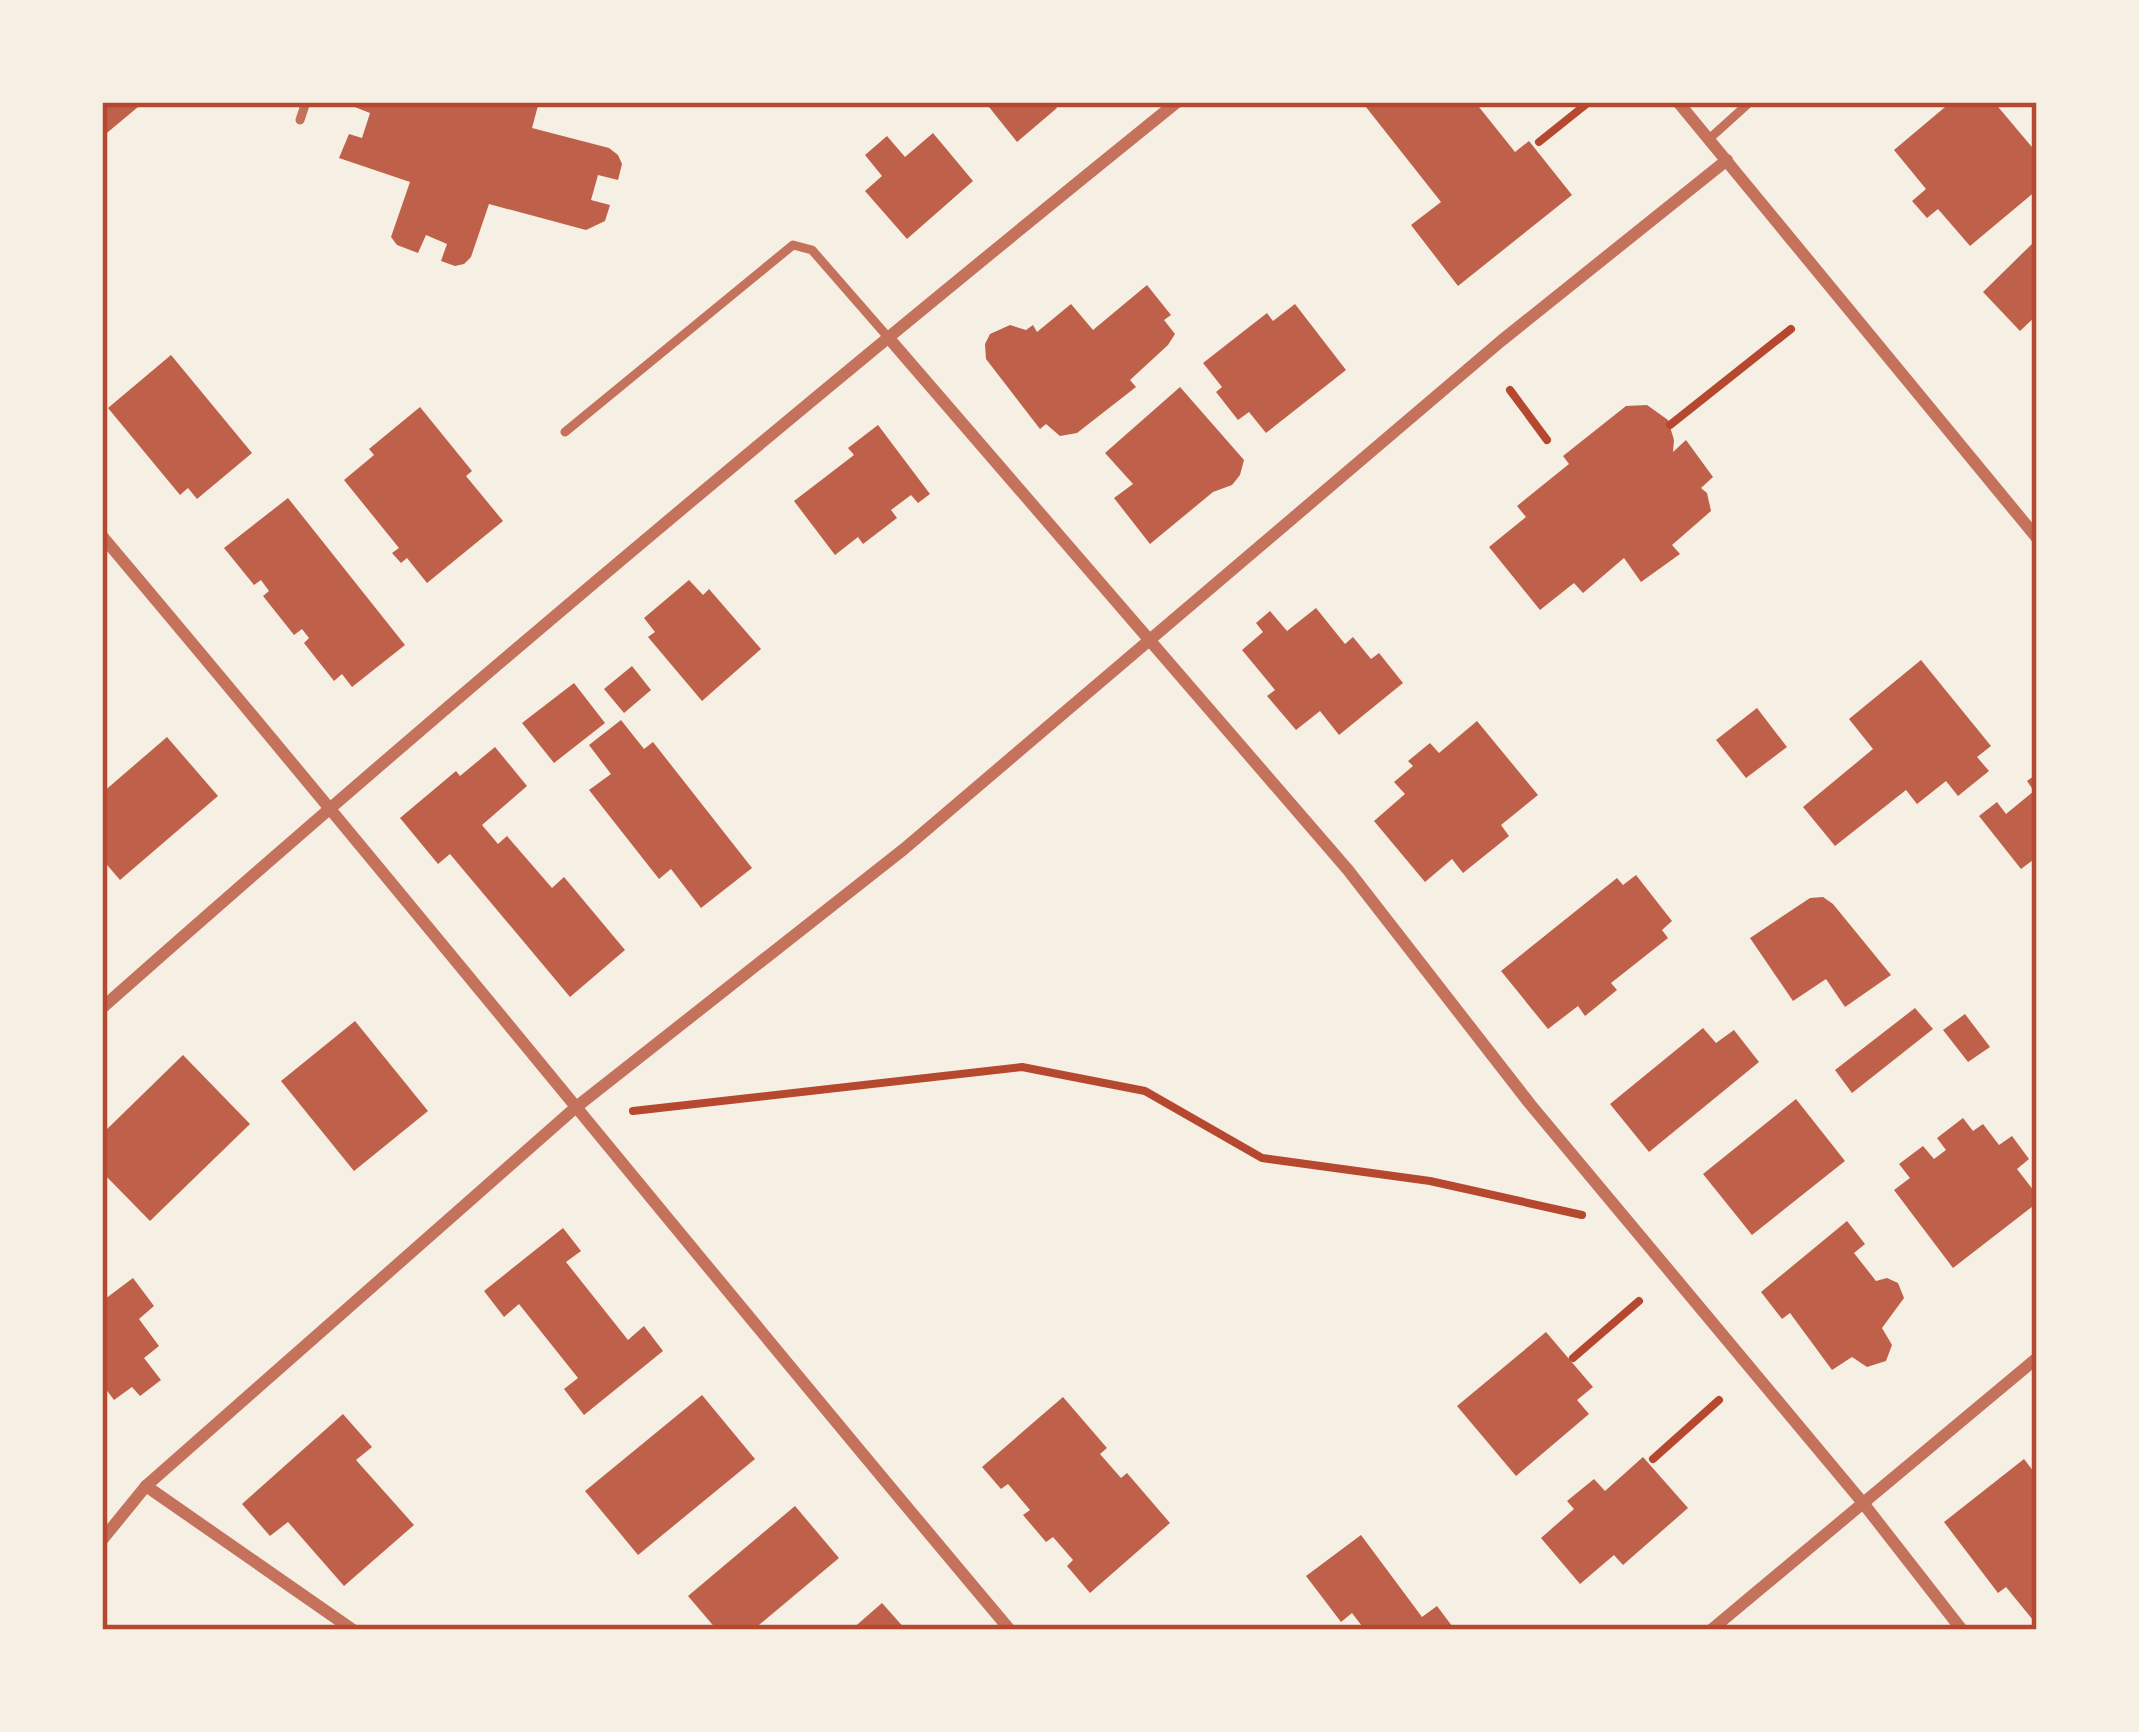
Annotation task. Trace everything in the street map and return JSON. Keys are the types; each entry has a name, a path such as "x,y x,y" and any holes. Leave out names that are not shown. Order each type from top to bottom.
{"street":[{"path":"102,1008 329,807 887,336 1177,102"},
{"path":"1678,102 2037,538"},
{"path":"102,1540 146,1486 575,1108 904,848 1501,341 1726,160"},
{"path":"887,336 1348,870 1530,1105 1863,1503 1962,1630"},
{"path":"102,536 1010,1630"},
{"path":"1711,1630 2037,1358"},
{"path":"146,1486 353,1630"}],"lane":[{"path":"300,120 306,102"},
{"path":"1709,139 1750,102"},
{"path":"565,432 793,245 812,250 887,336"}],"path":[{"path":"1539,142 1589,102"},
{"path":"1670,425 1791,329"},
{"path":"1510,391 1547,440"},
{"path":"634,1111 1022,1067 1145,1091 1262,1158 1430,1180 1635,1227"},
{"path":"1573,1358 1640,1301"},
{"path":"1653,1459 1720,1400"}],"building":[{"path":"102,102 134,102 138,107 102,137"},
{"path":"342,102 539,102 532,128 609,148 618,155 622,164 618,180 598,175 591,200 610,205 605,221 586,230 489,204 471,257 464,264 441,261 447,244 426,235 418,253 397,245 391,237 410,182 339,158 349,134 362,138 370,113"},
{"path":"985,102 1052,102 1057,108 1017,142"},
{"path":"1362,102 1475,102 1515,152 1529,141 1572,195 1458,286 1411,225 1441,202"},
{"path":"1951,102 1994,102 2037,153 2037,190 1970,246 1938,209 1927,218 1912,201 1926,189 1894,150"},
{"path":"933,133 973,181 907,239 865,191 882,176 865,155 887,136 905,157"},
{"path":"2037,239 2037,315 2020,331 1983,292"},
{"path":"1147,285 1171,315 1164,320 1175,334 1168,345 1130,380 1136,387 1077,433 1060,436 1046,424 1040,429 986,359 990,334 1010,325 1026,330 1033,325 1037,332 1071,304 1093,330"},
{"path":"1295,304 1346,370 1266,433 1249,412 1238,420 1216,392 1222,387 1203,363 1267,313 1273,321"},
{"path":"171,355 252,453 197,499 188,488 180,495 108,408"},
{"path":"1180,387 1244,460 1232,485 1213,492 1150,544 1114,498 1133,484 1105,453"},
{"path":"1647,405 1668,420 1673,452 1686,440 1713,477 1701,488 1711,511 1672,545 1680,554 1641,582 1624,558 1583,593 1574,583 1540,610 1489,547 1526,517 1517,506 1569,464 1563,456 1626,406"},
{"path":"420,407 472,471 466,476 503,521 427,583 407,558 401,563 392,553 399,548 344,480 374,455 369,449"},
{"path":"878,425 930,494 918,503 911,495 891,510 897,518 863,544 858,537 835,555 794,501 854,455 848,448"},
{"path":"288,498 405,645 352,687 342,674 334,681 304,643 309,638 302,629 294,635 263,596 269,591 261,580 254,585 224,548"},
{"path":"689,580 703,595 709,589 761,649 702,701 648,637 655,632 644,618"},
{"path":"1316,608 1345,644 1353,637 1371,659 1379,653 1403,683 1339,735 1320,711 1296,730 1267,696 1275,690 1242,650 1263,632 1256,623 1270,611 1287,631"},
{"path":"1921,660 1991,746 1977,757 1989,771 1958,796 1946,781 1917,804 1906,790 1835,846 1803,807 1873,749 1849,719"},
{"path":"632,666 651,690 624,713 604,689"},
{"path":"574,683 605,723 554,763 522,723"},
{"path":"1757,708 1787,747 1746,778 1716,740"},
{"path":"621,720 644,749 653,742 752,868 701,908 671,869 659,879 589,790 611,774 589,745"},
{"path":"1477,721 1538,795 1501,825 1509,836 1463,873 1452,859 1425,882 1374,821 1405,794 1394,782 1413,766 1408,761 1430,743 1439,753"},
{"path":"167,737 218,796 120,880 102,859 102,793"},
{"path":"495,747 527,786 482,825 498,844 507,836 552,888 564,877 625,950 570,997 450,854 438,864 400,818 456,771 460,776"},
{"path":"2037,774 2037,857 2021,869 1979,816 1997,802 2006,814 2034,791 2027,781"},
{"path":"1636,875 1672,921 1662,930 1668,938 1611,983 1617,990 1585,1016 1578,1006 1548,1029 1501,971 1617,878 1623,885"},
{"path":"1823,897 1891,975 1845,1007 1826,979 1793,1001 1750,938 1810,898"},
{"path":"1915,1008 1933,1029 1852,1093 1835,1070"},
{"path":"1965,1014 1990,1047 1968,1062 1943,1030"},
{"path":"355,1021 428,1111 354,1171 281,1081"},
{"path":"1703,1028 1716,1043 1734,1030 1759,1062 1649,1152 1610,1104"},
{"path":"183,1055 250,1124 150,1221 102,1172 102,1134"},
{"path":"1796,1099 1845,1161 1752,1235 1703,1174"},
{"path":"1963,1118 1973,1131 1983,1124 1999,1145 2012,1136 2029,1159 2017,1169 2037,1195 2037,1203 1953,1268 1894,1190 1910,1178 1899,1164 1923,1146 1934,1159 1946,1150 1937,1138"},
{"path":"1847,1221 1865,1244 1854,1253 1876,1281 1887,1278 1898,1283 1904,1298 1882,1328 1892,1345 1886,1361 1867,1367 1852,1357 1832,1370 1790,1313 1782,1319 1761,1292"},
{"path":"563,1228 581,1251 566,1262 628,1340 644,1326 663,1351 584,1415 564,1389 578,1378 519,1304 504,1317 484,1291"},
{"path":"133,1278 154,1306 139,1319 159,1346 144,1358 161,1380 140,1396 132,1387 114,1400 102,1384 102,1294 105,1299"},
{"path":"1546,1332 1593,1387 1577,1400 1589,1414 1516,1476 1457,1406"},
{"path":"702,1395 755,1459 638,1555 585,1491"},
{"path":"1063,1397 1107,1448 1100,1454 1121,1478 1127,1473 1170,1523 1090,1593 1067,1566 1073,1560 1053,1537 1046,1542 1023,1515 1030,1510 1008,1484 1001,1489 982,1467"},
{"path":"343,1414 372,1447 356,1460 414,1525 344,1586 288,1522 270,1536 242,1504"},
{"path":"1643,1457 1688,1508 1623,1565 1614,1555 1580,1584 1541,1538 1574,1509 1567,1501 1594,1479 1605,1491"},
{"path":"2024,1459 2037,1476 2037,1625 2006,1587 1998,1593 1944,1522"},
{"path":"795,1506 839,1558 753,1630 717,1630 688,1596"},
{"path":"1361,1535 1422,1617 1437,1606 1455,1630 1365,1630 1352,1613 1341,1622 1306,1576"},
{"path":"882,1603 906,1630 851,1630"}]}
